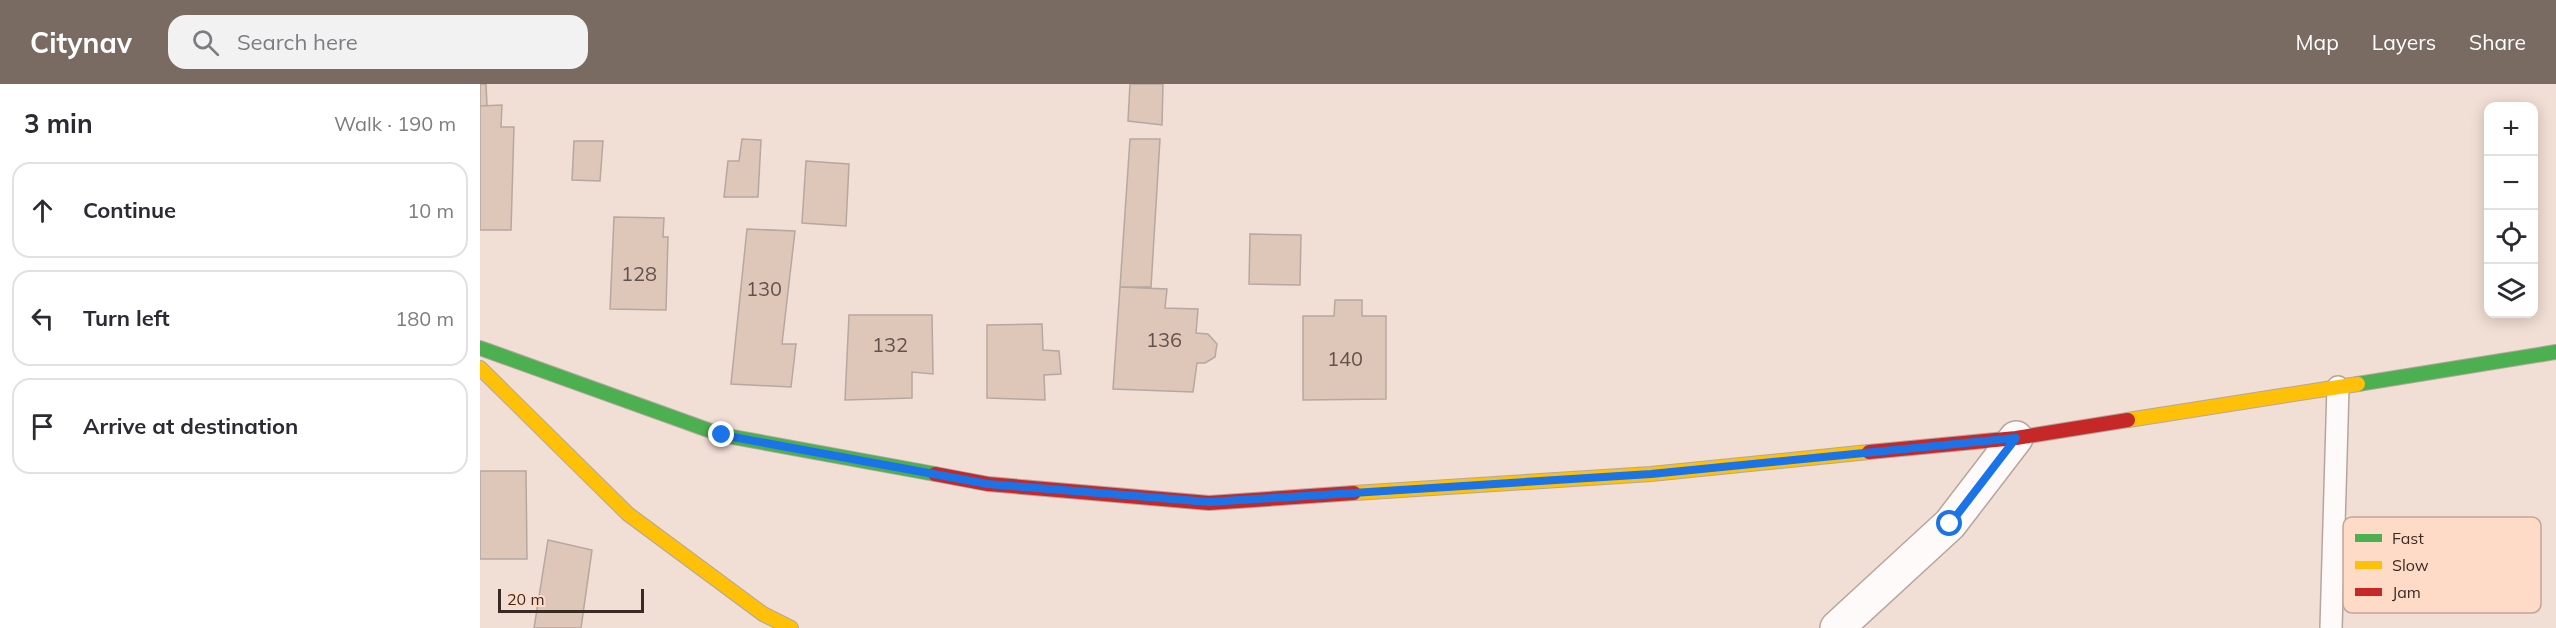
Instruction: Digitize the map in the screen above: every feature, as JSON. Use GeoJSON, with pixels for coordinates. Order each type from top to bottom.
{"type":"FeatureCollection","features":[{"type":"Feature","properties":{"kind":"street"},"geometry":{"type":"LineString","coordinates":[[480,348],[722,435],[988,484],[1209,502],[1651,474],[2016,438],[2556,352]]}},
{"type":"Feature","properties":{"kind":"street"},"geometry":{"type":"LineString","coordinates":[[480,368],[628,514],[764,614],[791,628]]}},
{"type":"Feature","properties":{"kind":"street"},"geometry":{"type":"LineString","coordinates":[[1837,628],[1950,524],[2016,438]]}},
{"type":"Feature","properties":{"kind":"lane"},"geometry":{"type":"LineString","coordinates":[[2331,628],[2338,387]]}},
{"type":"Feature","properties":{"kind":"building"},"geometry":{"type":"Polygon","coordinates":[[[480,84],[486,84],[487,106],[480,106],[480,84]]]}},
{"type":"Feature","properties":{"kind":"building"},"geometry":{"type":"Polygon","coordinates":[[[1130,84],[1163,84],[1162,125],[1128,121],[1130,84]]]}},
{"type":"Feature","properties":{"kind":"building"},"geometry":{"type":"Polygon","coordinates":[[[502,105],[501,127],[514,127],[511,230],[480,230],[480,106],[502,105]]]}},
{"type":"Feature","properties":{"kind":"building"},"geometry":{"type":"Polygon","coordinates":[[[742,139],[761,140],[758,197],[724,197],[728,161],[739,161],[742,139]]]}},
{"type":"Feature","properties":{"kind":"building"},"geometry":{"type":"Polygon","coordinates":[[[1130,139],[1160,139],[1151,287],[1120,287],[1130,139]]]}},
{"type":"Feature","properties":{"kind":"building"},"geometry":{"type":"Polygon","coordinates":[[[574,141],[603,141],[600,181],[572,180],[574,141]]]}},
{"type":"Feature","properties":{"kind":"building"},"geometry":{"type":"Polygon","coordinates":[[[806,161],[849,164],[846,226],[802,223],[806,161]]]}},
{"type":"Feature","properties":{"kind":"building"},"geometry":{"type":"Polygon","coordinates":[[[614,217],[664,218],[663,237],[668,237],[666,310],[610,309],[614,217]]]}},
{"type":"Feature","properties":{"kind":"building"},"geometry":{"type":"Polygon","coordinates":[[[747,229],[795,231],[782,344],[796,344],[791,387],[731,384],[747,229]]]}},
{"type":"Feature","properties":{"kind":"building"},"geometry":{"type":"Polygon","coordinates":[[[1250,234],[1301,235],[1300,285],[1249,284],[1250,234]]]}},
{"type":"Feature","properties":{"kind":"building"},"geometry":{"type":"Polygon","coordinates":[[[1120,287],[1167,289],[1165,308],[1198,309],[1196,333],[1208,334],[1217,344],[1215,357],[1205,363],[1197,363],[1193,392],[1113,389],[1120,287]]]}},
{"type":"Feature","properties":{"kind":"building"},"geometry":{"type":"Polygon","coordinates":[[[1335,300],[1362,300],[1362,316],[1386,316],[1386,399],[1303,400],[1303,316],[1334,316],[1335,300]]]}},
{"type":"Feature","properties":{"kind":"building"},"geometry":{"type":"Polygon","coordinates":[[[849,315],[932,315],[933,374],[912,372],[912,398],[845,400],[849,315]]]}},
{"type":"Feature","properties":{"kind":"building"},"geometry":{"type":"Polygon","coordinates":[[[1042,324],[1043,350],[1059,351],[1061,374],[1044,375],[1045,400],[987,398],[987,325],[1042,324]]]}},
{"type":"Feature","properties":{"kind":"building"},"geometry":{"type":"Polygon","coordinates":[[[480,471],[526,471],[527,559],[480,559],[480,471]]]}},
{"type":"Feature","properties":{"kind":"building"},"geometry":{"type":"Polygon","coordinates":[[[548,540],[592,550],[581,628],[534,628],[548,540]]]}},
{"type":"Feature","properties":{"kind":"traffic: fast"},"geometry":{"type":"LineString","coordinates":[[480,348],[722,435],[935,474]]}},
{"type":"Feature","properties":{"kind":"traffic: fast"},"geometry":{"type":"LineString","coordinates":[[2358,384],[2556,352]]}},
{"type":"Feature","properties":{"kind":"traffic: slow"},"geometry":{"type":"LineString","coordinates":[[480,368],[628,514],[763,614],[791,628]]}},
{"type":"Feature","properties":{"kind":"traffic: slow"},"geometry":{"type":"LineString","coordinates":[[2128,420],[2358,384]]}},
{"type":"Feature","properties":{"kind":"traffic: slow"},"geometry":{"type":"LineString","coordinates":[[1354,493],[1651,474],[1869,452]]}},
{"type":"Feature","properties":{"kind":"traffic: jam"},"geometry":{"type":"LineString","coordinates":[[1869,452],[2016,438],[2128,420]]}},
{"type":"Feature","properties":{"kind":"traffic: jam"},"geometry":{"type":"LineString","coordinates":[[935,474],[988,484],[1209,503],[1354,493]]}},
{"type":"Feature","properties":{"kind":"route"},"geometry":{"type":"LineString","coordinates":[[722,435],[988,484],[1209,502],[1651,474],[2016,438],[1950,524]]}}]}
